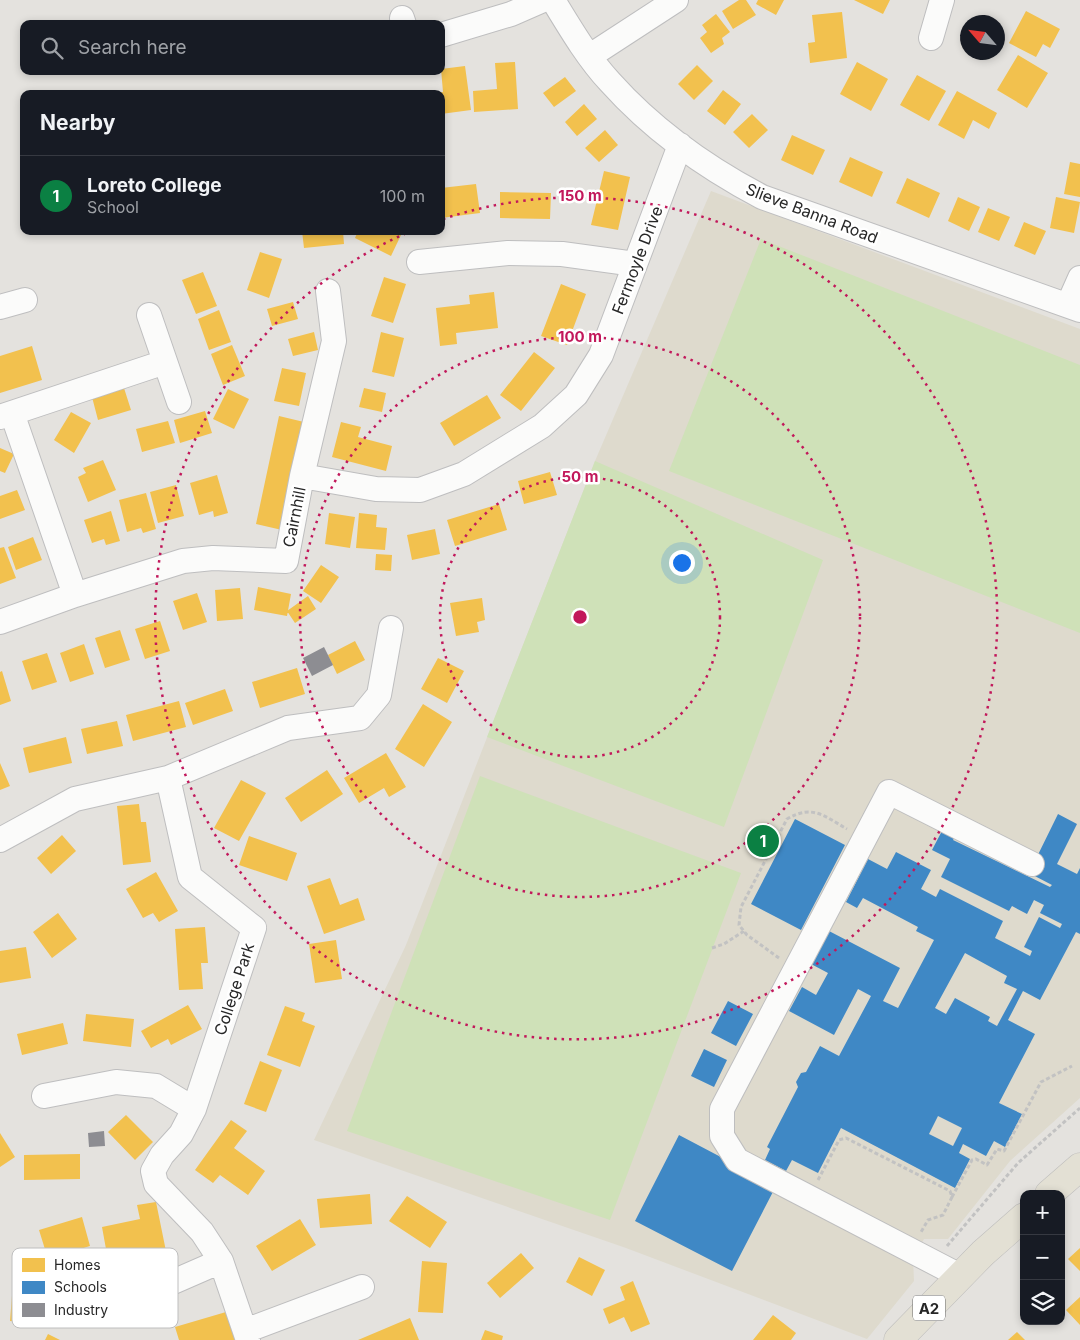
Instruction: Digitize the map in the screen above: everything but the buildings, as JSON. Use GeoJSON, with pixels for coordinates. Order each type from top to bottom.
{"type":"FeatureCollection","features":[{"type":"Feature","properties":{"kind":"main road"},"geometry":{"type":"LineString","coordinates":[[1054,1190],[1080,1167]]}},
{"type":"Feature","properties":{"kind":"main road","name":"A2"},"geometry":{"type":"LineString","coordinates":[[898,1340],[960,1276],[1020,1221]]}},
{"type":"Feature","properties":{"kind":"street"},"geometry":{"type":"LineString","coordinates":[[445,35],[511,14],[543,0]]}},
{"type":"Feature","properties":{"kind":"street","name":"Slieve Banna Road"},"geometry":{"type":"LineString","coordinates":[[553,0],[590,56],[610,82],[680,145],[718,174],[762,197],[1074,307]]}},
{"type":"Feature","properties":{"kind":"street"},"geometry":{"type":"LineString","coordinates":[[590,56],[676,0]]}},
{"type":"Feature","properties":{"kind":"street"},"geometry":{"type":"LineString","coordinates":[[932,38],[942,0]]}},
{"type":"Feature","properties":{"kind":"street","name":"Fermoyle Drive"},"geometry":{"type":"LineString","coordinates":[[302,476],[376,488],[420,490],[464,474],[542,426],[576,395],[601,355],[680,145]]}},
{"type":"Feature","properties":{"kind":"street"},"geometry":{"type":"LineString","coordinates":[[420,262],[517,253],[562,254],[635,264]]}},
{"type":"Feature","properties":{"kind":"street"},"geometry":{"type":"LineString","coordinates":[[1074,307],[1080,278]]}},
{"type":"Feature","properties":{"kind":"street","name":"Cairnhill"},"geometry":{"type":"LineString","coordinates":[[0,622],[75,595],[182,561],[213,558],[286,561],[302,476],[334,341],[328,291]]}},
{"type":"Feature","properties":{"kind":"street"},"geometry":{"type":"LineString","coordinates":[[149,315],[179,402]]}},
{"type":"Feature","properties":{"kind":"street"},"geometry":{"type":"LineString","coordinates":[[75,595],[6,415],[165,362]]}},
{"type":"Feature","properties":{"kind":"street"},"geometry":{"type":"LineString","coordinates":[[0,840],[75,799],[168,778],[288,728],[360,718],[379,695],[391,628]]}},
{"type":"Feature","properties":{"kind":"street","name":"College Park"},"geometry":{"type":"LineString","coordinates":[[168,778],[190,877],[254,928],[194,1109],[181,1134],[162,1155],[153,1171],[156,1184],[202,1232],[221,1261],[246,1335],[362,1287]]}},
{"type":"Feature","properties":{"kind":"street"},"geometry":{"type":"LineString","coordinates":[[960,1276],[736,1160],[722,1136],[722,1109],[889,792],[1032,864]]}},
{"type":"Feature","properties":{"kind":"street"},"geometry":{"type":"LineString","coordinates":[[44,1096],[116,1082],[156,1086],[194,1109]]}},
{"type":"Feature","properties":{"kind":"street"},"geometry":{"type":"LineString","coordinates":[[178,1280],[221,1261]]}},
{"type":"Feature","properties":{"kind":"path"},"geometry":{"type":"LineString","coordinates":[[786,988],[786,964],[739,925],[740,907],[787,819],[799,812],[814,811],[865,839]]}},
{"type":"Feature","properties":{"kind":"path"},"geometry":{"type":"LineString","coordinates":[[712,948],[724,944],[744,931]]}},
{"type":"Feature","properties":{"kind":"path"},"geometry":{"type":"LineString","coordinates":[[916,1240],[928,1220],[943,1215],[972,1160],[976,1159],[987,1165],[996,1149],[1004,1151],[1041,1082],[1072,1066]]}},
{"type":"Feature","properties":{"kind":"path"},"geometry":{"type":"LineString","coordinates":[[943,1251],[1018,1163],[1080,1108]]}},
{"type":"Feature","properties":{"kind":"path"},"geometry":{"type":"LineString","coordinates":[[816,1183],[839,1140],[846,1138],[950,1191],[952,1197]]}},
{"type":"Feature","properties":{"kind":"shaded area"},"geometry":{"type":"Polygon","coordinates":[[[711,191],[1080,329],[1080,1098],[1010,1161],[948,1239],[924,1239],[913,1258],[914,1281],[867,1339],[626,1248],[314,1140],[406,945],[595,461],[711,191]]]}},
{"type":"Feature","properties":{"kind":"green space"},"geometry":{"type":"Polygon","coordinates":[[[761,239],[1080,365],[1080,633],[669,471],[761,239]]]}},
{"type":"Feature","properties":{"kind":"green space"},"geometry":{"type":"Polygon","coordinates":[[[595,461],[823,560],[724,827],[487,737],[595,461]]]}},
{"type":"Feature","properties":{"kind":"green space"},"geometry":{"type":"Polygon","coordinates":[[[480,776],[741,873],[610,1220],[347,1131],[480,776]]]}},
{"type":"Feature","properties":{"kind":"place","name":"Loreto College"},"geometry":{"type":"Point","coordinates":[763,841]}}]}
